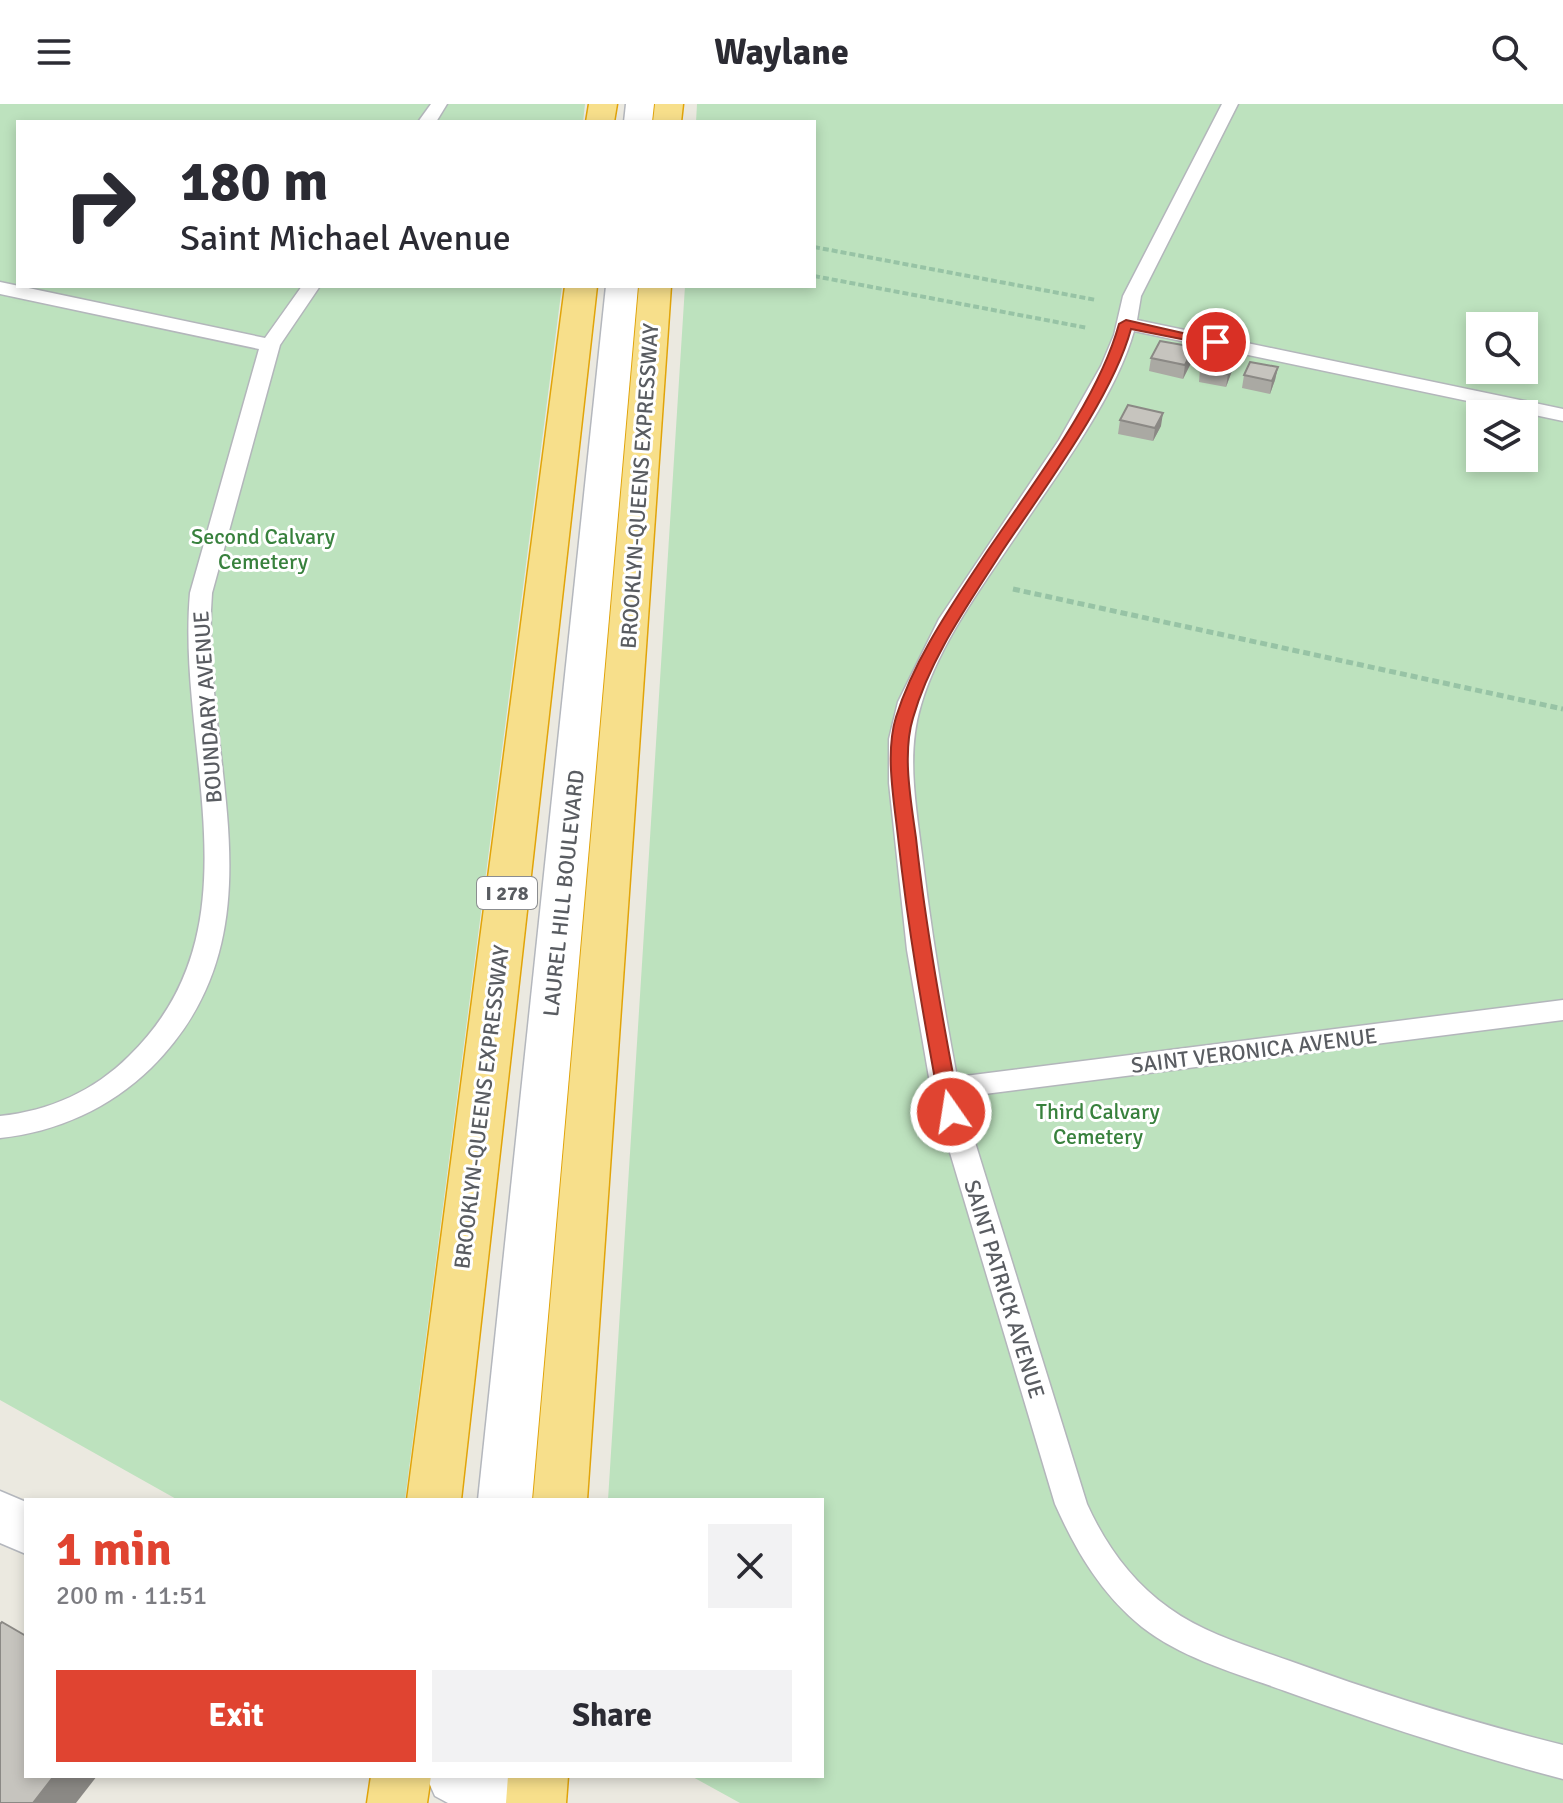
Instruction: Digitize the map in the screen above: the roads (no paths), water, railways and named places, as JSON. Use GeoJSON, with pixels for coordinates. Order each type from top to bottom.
{"type":"FeatureCollection","features":[{"type":"Feature","properties":{"kind":"highway","name":"BROOKLYN-QUEENS EXPRESSWAY"},"geometry":{"type":"LineString","coordinates":[[434,1498],[581,288]]}},
{"type":"Feature","properties":{"kind":"highway","name":"BROOKLYN-QUEENS EXPRESSWAY"},"geometry":{"type":"LineString","coordinates":[[560,1498],[655,288]]}},
{"type":"Feature","properties":{"kind":"highway"},"geometry":{"type":"LineString","coordinates":[[397,1803],[401,1778]]}},
{"type":"Feature","properties":{"kind":"highway"},"geometry":{"type":"LineString","coordinates":[[536,1803],[538,1778]]}},
{"type":"Feature","properties":{"kind":"main road","name":"LAUREL HILL BOULEVARD"},"geometry":{"type":"LineString","coordinates":[[505,1498],[622,288]]}},
{"type":"Feature","properties":{"kind":"main road"},"geometry":{"type":"LineString","coordinates":[[0,1515],[24,1529]]}},
{"type":"Feature","properties":{"kind":"lane","name":"SAINT PATRICK AVENUE"},"geometry":{"type":"LineString","coordinates":[[1230,104],[1069,440],[974,581],[936,645],[903,720],[900,760],[920,950],[945,1089],[1071,1504],[1080,1526],[1107,1571],[1171,1629],[1222,1652],[1350,1699],[1563,1762]]}},
{"type":"Feature","properties":{"kind":"lane"},"geometry":{"type":"LineString","coordinates":[[0,288],[270,345]]}},
{"type":"Feature","properties":{"kind":"lane","name":"BOUNDARY AVENUE"},"geometry":{"type":"LineString","coordinates":[[0,1127],[37,1121],[88,1100],[136,1069],[173,1031],[188,1005],[208,954],[218,865],[198,629],[201,593],[270,345],[310,288]]}},
{"type":"Feature","properties":{"kind":"lane"},"geometry":{"type":"LineString","coordinates":[[1127,322],[1563,415]]}},
{"type":"Feature","properties":{"kind":"lane","name":"SAINT VERONICA AVENUE"},"geometry":{"type":"LineString","coordinates":[[945,1089],[1563,1010]]}},
{"type":"Feature","properties":{"kind":"park label","name":"Second Calvary Cemetery"},"geometry":{"type":"Point","coordinates":[263,548]}},
{"type":"Feature","properties":{"kind":"park label","name":"Third Calvary Cemetery"},"geometry":{"type":"Point","coordinates":[1098,1124]}}]}
